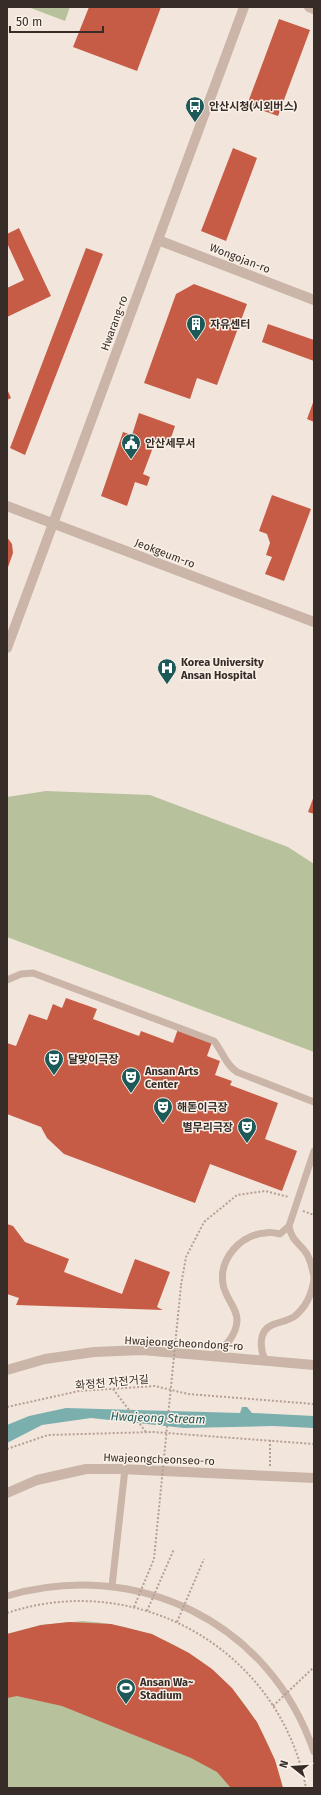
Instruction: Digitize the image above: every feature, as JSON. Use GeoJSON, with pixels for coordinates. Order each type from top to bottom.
{"type":"FeatureCollection","features":[{"type":"Feature","properties":{"kind":"street","name":"Hwarang-ro"},"geometry":{"type":"LineString","coordinates":[[7,648],[11,625],[52,524],[244,7]]}},
{"type":"Feature","properties":{"kind":"street"},"geometry":{"type":"LineString","coordinates":[[309,7],[314,9]]}},
{"type":"Feature","properties":{"kind":"street","name":"Wongojan-ro"},"geometry":{"type":"LineString","coordinates":[[158,240],[314,300]]}},
{"type":"Feature","properties":{"kind":"street","name":"Jeokgeum-ro"},"geometry":{"type":"LineString","coordinates":[[7,506],[314,622]]}},
{"type":"Feature","properties":{"kind":"street","name":"Hwajeongcheondong-ro"},"geometry":{"type":"LineString","coordinates":[[7,1370],[45,1359],[94,1352],[142,1350],[314,1365]]}},
{"type":"Feature","properties":{"kind":"street","name":"Hwajeongcheonseo-ro"},"geometry":{"type":"LineString","coordinates":[[7,1493],[37,1480],[86,1469],[125,1469],[314,1478]]}},
{"type":"Feature","properties":{"kind":"lane"},"geometry":{"type":"LineString","coordinates":[[7,980],[22,974],[33,973],[214,1041],[229,1067],[237,1072],[314,1102]]}},
{"type":"Feature","properties":{"kind":"lane"},"geometry":{"type":"LineString","coordinates":[[265,1360],[261,1352],[260,1342],[263,1332],[270,1326],[294,1317],[305,1306],[312,1292],[314,1278],[312,1263],[304,1250],[290,1234],[289,1226],[314,1151]]}},
{"type":"Feature","properties":{"kind":"lane"},"geometry":{"type":"LineString","coordinates":[[213,1356],[228,1342],[237,1322],[236,1311],[227,1298],[222,1284],[224,1268],[229,1254],[239,1243],[251,1236],[266,1232],[280,1234],[289,1226]]}},
{"type":"Feature","properties":{"kind":"lane"},"geometry":{"type":"LineString","coordinates":[[112,1586],[125,1469]]}},
{"type":"Feature","properties":{"kind":"lane"},"geometry":{"type":"LineString","coordinates":[[7,1596],[24,1591],[77,1584],[112,1586],[152,1595],[190,1610],[224,1630],[240,1643],[264,1667],[281,1688],[302,1722],[314,1752]]}},
{"type":"Feature","properties":{"kind":"path"},"geometry":{"type":"LineString","coordinates":[[134,1607],[154,1558],[181,1285],[186,1257],[204,1222],[237,1195],[265,1191],[298,1199]]}},
{"type":"Feature","properties":{"kind":"path","name":"화정천 자전거길"},"geometry":{"type":"LineString","coordinates":[[7,1407],[79,1392],[155,1386],[188,1394],[314,1404]]}},
{"type":"Feature","properties":{"kind":"path"},"geometry":{"type":"LineString","coordinates":[[113,1389],[146,1432]]}},
{"type":"Feature","properties":{"kind":"path"},"geometry":{"type":"LineString","coordinates":[[7,1449],[48,1435],[146,1432],[270,1440],[314,1445]]}},
{"type":"Feature","properties":{"kind":"path"},"geometry":{"type":"LineString","coordinates":[[270,1440],[270,1475]]}},
{"type":"Feature","properties":{"kind":"path"},"geometry":{"type":"LineString","coordinates":[[147,1611],[174,1549]]}},
{"type":"Feature","properties":{"kind":"path"},"geometry":{"type":"LineString","coordinates":[[176,1622],[204,1559]]}},
{"type":"Feature","properties":{"kind":"path"},"geometry":{"type":"LineString","coordinates":[[7,1613],[40,1605],[71,1601],[103,1602],[134,1607],[147,1611],[176,1622],[205,1638],[231,1657],[254,1680],[273,1706],[295,1749],[306,1788]]}},
{"type":"Feature","properties":{"kind":"path"},"geometry":{"type":"LineString","coordinates":[[273,1706],[314,1667]]}},
{"type":"Feature","properties":{"kind":"green space"},"geometry":{"type":"Polygon","coordinates":[[[28,7],[70,7],[65,21],[28,7]]]}},
{"type":"Feature","properties":{"kind":"green space"},"geometry":{"type":"Polygon","coordinates":[[[46,791],[150,795],[288,847],[314,864],[314,1052],[7,937],[7,797],[46,791]]]}},
{"type":"Feature","properties":{"kind":"green space","name":"Ansan Wa~ Stadium"},"geometry":{"type":"Polygon","coordinates":[[[83,1621],[120,1626],[153,1636],[184,1650],[212,1670],[236,1693],[256,1721],[272,1753],[283,1788],[7,1788],[7,1634],[41,1625],[83,1621]]]}},
{"type":"Feature","properties":{"kind":"water","name":"Hwajeong Stream"},"geometry":{"type":"Polygon","coordinates":[[[242,1407],[247,1407],[252,1413],[314,1416],[314,1428],[273,1426],[184,1428],[91,1418],[42,1425],[7,1443],[7,1425],[29,1416],[66,1408],[240,1413],[242,1407]]]}},
{"type":"Feature","properties":{"kind":"building"},"geometry":{"type":"Polygon","coordinates":[[[89,7],[161,7],[137,71],[73,47],[89,7]]]}},
{"type":"Feature","properties":{"kind":"building"},"geometry":{"type":"Polygon","coordinates":[[[279,19],[310,30],[278,116],[247,105],[279,19]]]}},
{"type":"Feature","properties":{"kind":"building"},"geometry":{"type":"Polygon","coordinates":[[[233,148],[257,158],[226,241],[201,231],[233,148]]]}},
{"type":"Feature","properties":{"kind":"building"},"geometry":{"type":"Polygon","coordinates":[[[19,228],[51,296],[7,317],[7,288],[24,280],[7,243],[7,234],[19,228]]]}},
{"type":"Feature","properties":{"kind":"building"},"geometry":{"type":"Polygon","coordinates":[[[86,248],[103,254],[25,455],[10,448],[86,248]]]}},
{"type":"Feature","properties":{"kind":"building","name":"자유센터"},"geometry":{"type":"Polygon","coordinates":[[[194,284],[247,304],[217,385],[197,378],[190,399],[144,383],[176,294],[194,284]]]}},
{"type":"Feature","properties":{"kind":"building"},"geometry":{"type":"Polygon","coordinates":[[[268,324],[314,340],[314,361],[262,342],[268,324]]]}},
{"type":"Feature","properties":{"kind":"building"},"geometry":{"type":"Polygon","coordinates":[[[7,389],[11,398],[7,400],[7,389]]]}},
{"type":"Feature","properties":{"kind":"building"},"geometry":{"type":"Polygon","coordinates":[[[314,400],[314,422],[307,419],[314,400]]]}},
{"type":"Feature","properties":{"kind":"building","name":"안산세무서"},"geometry":{"type":"Polygon","coordinates":[[[139,413],[175,426],[168,447],[155,442],[143,474],[150,477],[147,486],[135,482],[127,506],[101,496],[123,432],[132,435],[139,413]]]}},
{"type":"Feature","properties":{"kind":"building"},"geometry":{"type":"Polygon","coordinates":[[[272,495],[311,509],[284,581],[265,574],[272,557],[266,555],[270,543],[267,534],[259,531],[272,495]]]}},
{"type":"Feature","properties":{"kind":"building"},"geometry":{"type":"Polygon","coordinates":[[[7,537],[12,544],[13,553],[7,570],[7,537]]]}},
{"type":"Feature","properties":{"kind":"building"},"geometry":{"type":"Polygon","coordinates":[[[314,796],[314,814],[308,812],[314,796]]]}},
{"type":"Feature","properties":{"kind":"building","name":"Ansan Arts Center"},"geometry":{"type":"Polygon","coordinates":[[[66,998],[97,1009],[93,1019],[139,1036],[141,1031],[173,1043],[178,1029],[212,1042],[207,1056],[220,1061],[215,1075],[232,1081],[230,1085],[278,1103],[265,1139],[297,1151],[282,1191],[210,1164],[195,1203],[64,1154],[47,1138],[41,1127],[7,1114],[7,1043],[16,1046],[29,1014],[47,1020],[53,1004],[62,1008],[66,998]]]}},
{"type":"Feature","properties":{"kind":"building"},"geometry":{"type":"Polygon","coordinates":[[[7,1224],[13,1226],[25,1242],[69,1259],[64,1272],[122,1294],[135,1259],[170,1272],[157,1307],[163,1310],[16,1305],[19,1298],[7,1294],[7,1224]]]}},
{"type":"Feature","properties":{"kind":"building","name":"Ansan Wa~ Stadium"},"geometry":{"type":"Polygon","coordinates":[[[69,1622],[111,1624],[152,1634],[189,1653],[212,1669],[232,1688],[257,1722],[275,1760],[283,1788],[231,1788],[217,1772],[191,1758],[62,1706],[17,1696],[7,1698],[7,1634],[41,1625],[69,1622]]]}},
{"type":"Feature","properties":{"kind":"place","name":"안산시청(시외버스)"},"geometry":{"type":"Point","coordinates":[195,123]}},
{"type":"Feature","properties":{"kind":"place","name":"자유센터"},"geometry":{"type":"Point","coordinates":[196,341]}},
{"type":"Feature","properties":{"kind":"place","name":"안산세무서"},"geometry":{"type":"Point","coordinates":[131,460]}},
{"type":"Feature","properties":{"kind":"place","name":"Korea University Ansan Hospital"},"geometry":{"type":"Point","coordinates":[167,685]}},
{"type":"Feature","properties":{"kind":"place","name":"달맞이극장"},"geometry":{"type":"Point","coordinates":[54,1076]}},
{"type":"Feature","properties":{"kind":"place","name":"Ansan Arts Center"},"geometry":{"type":"Point","coordinates":[131,1094]}},
{"type":"Feature","properties":{"kind":"place","name":"해돋이극장"},"geometry":{"type":"Point","coordinates":[163,1124]}},
{"type":"Feature","properties":{"kind":"place","name":"별무리극장"},"geometry":{"type":"Point","coordinates":[247,1144]}},
{"type":"Feature","properties":{"kind":"place","name":"Ansan Wa~ Stadium"},"geometry":{"type":"Point","coordinates":[126,1705]}}]}
